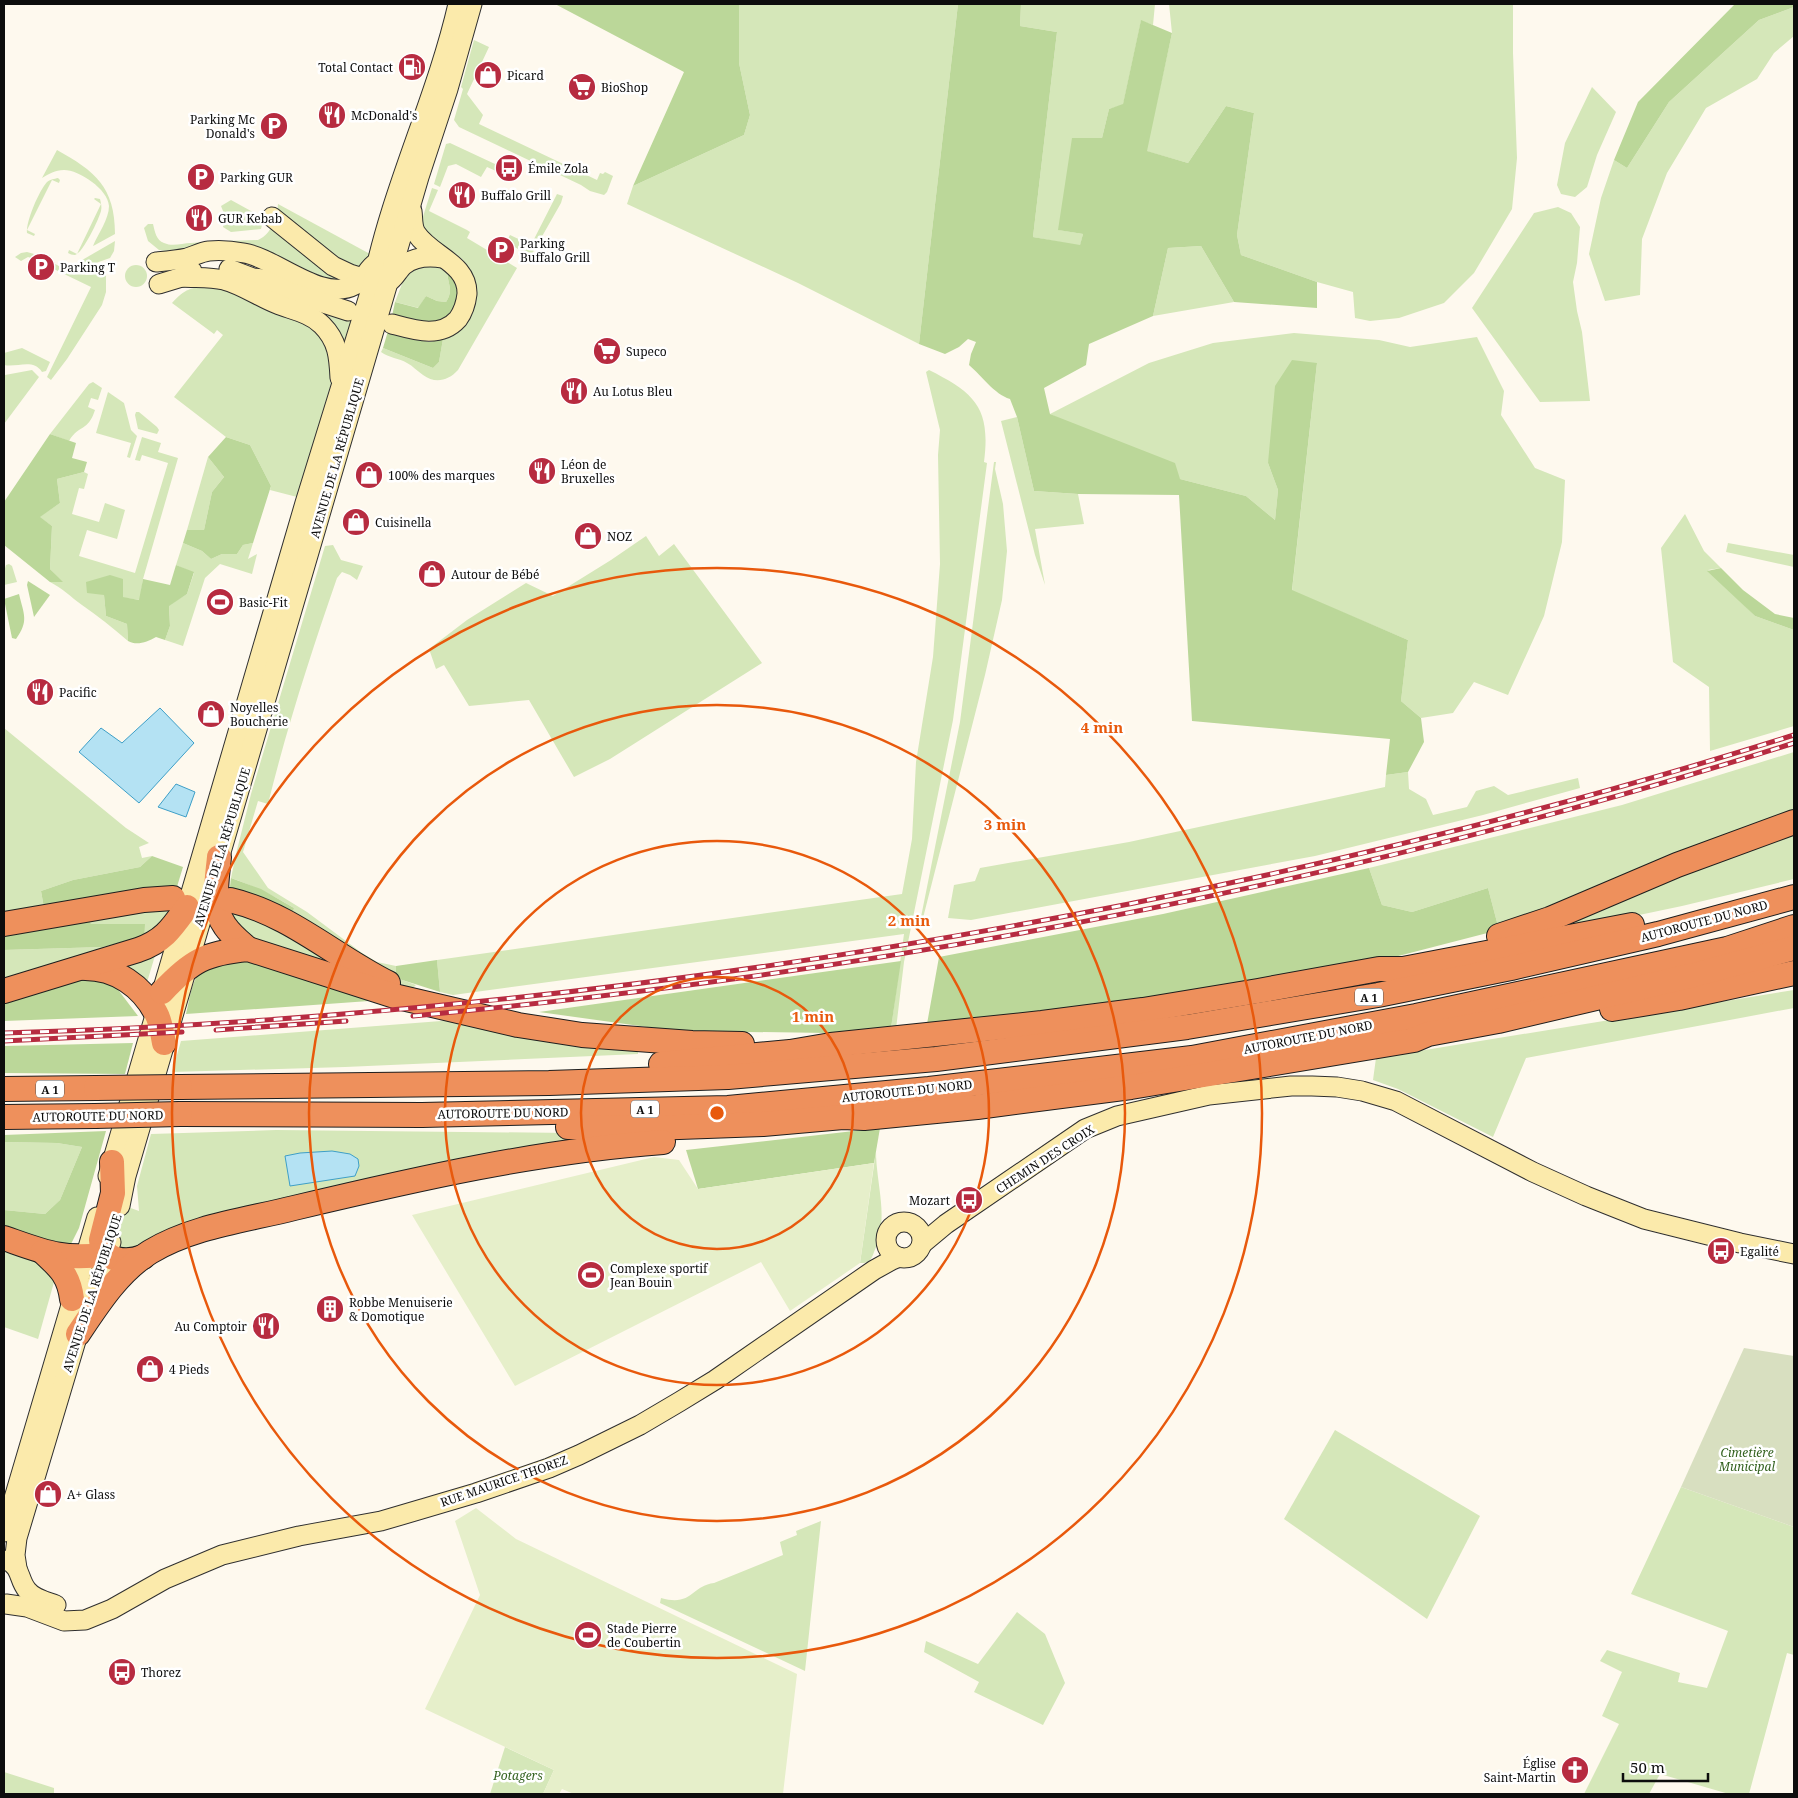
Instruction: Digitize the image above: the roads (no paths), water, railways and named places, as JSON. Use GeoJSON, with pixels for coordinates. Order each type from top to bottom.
{"type":"FeatureCollection","features":[{"type":"Feature","properties":{"kind":"highway"},"geometry":{"type":"LineString","coordinates":[[164,1043],[159,1003],[186,970],[214,953],[248,949],[398,997],[518,1025],[582,1035],[692,1043],[831,1045],[873,1052],[940,1035],[1143,1010],[1380,969],[1506,935],[1550,920],[1677,865],[1794,822]]}},
{"type":"Feature","properties":{"kind":"highway"},"geometry":{"type":"LineString","coordinates":[[219,857],[216,889],[219,915],[225,927],[248,949]]}},
{"type":"Feature","properties":{"kind":"highway"},"geometry":{"type":"LineString","coordinates":[[1380,969],[1403,969],[1554,939],[1794,896]]}},
{"type":"Feature","properties":{"kind":"highway","name":"AUTOROUTE DU NORD"},"geometry":{"type":"LineString","coordinates":[[4,1089],[549,1083],[728,1077],[873,1052],[936,1059],[1187,1026],[1378,995],[1511,968],[1658,934],[1794,896]]}},
{"type":"Feature","properties":{"kind":"highway"},"geometry":{"type":"LineString","coordinates":[[4,924],[144,900],[180,902],[167,934],[154,943],[4,991]]}},
{"type":"Feature","properties":{"kind":"highway"},"geometry":{"type":"LineString","coordinates":[[230,900],[248,904],[277,916],[309,934],[356,966],[444,1008]]}},
{"type":"Feature","properties":{"kind":"highway","name":"AUTOROUTE DU NORD"},"geometry":{"type":"LineString","coordinates":[[928,1101],[1192,1058],[1407,1018],[1727,949],[1794,927]]}},
{"type":"Feature","properties":{"kind":"highway"},"geometry":{"type":"LineString","coordinates":[[1414,1040],[1428,1034],[1498,1021],[1694,975],[1794,948]]}},
{"type":"Feature","properties":{"kind":"highway"},"geometry":{"type":"LineString","coordinates":[[79,968],[102,970],[123,978],[145,998],[159,1003]]}},
{"type":"Feature","properties":{"kind":"highway"},"geometry":{"type":"LineString","coordinates":[[1679,998],[1794,973]]}},
{"type":"Feature","properties":{"kind":"highway"},"geometry":{"type":"LineString","coordinates":[[78,1334],[107,1292],[143,1257],[171,1241],[205,1230],[393,1184],[507,1161],[607,1146],[758,1134],[844,1124],[866,1106],[928,1101],[977,1108],[1131,1087],[1414,1040],[1430,1041],[1679,998],[1794,983]]}},
{"type":"Feature","properties":{"kind":"highway"},"geometry":{"type":"LineString","coordinates":[[549,1083],[596,1069],[790,1052],[831,1045]]}},
{"type":"Feature","properties":{"kind":"highway","name":"AUTOROUTE DU NORD"},"geometry":{"type":"LineString","coordinates":[[4,1117],[180,1114],[422,1114],[440,1124],[651,1128],[763,1124],[843,1117],[866,1106]]}},
{"type":"Feature","properties":{"kind":"highway"},"geometry":{"type":"LineString","coordinates":[[96,1256],[102,1246],[113,1193],[112,1162]]}},
{"type":"Feature","properties":{"kind":"highway"},"geometry":{"type":"LineString","coordinates":[[4,1238],[43,1252],[69,1257],[96,1256],[126,1261],[143,1257]]}},
{"type":"Feature","properties":{"kind":"highway"},"geometry":{"type":"LineString","coordinates":[[43,1252],[67,1277],[72,1299]]}},
{"type":"Feature","properties":{"kind":"main road"},"geometry":{"type":"LineString","coordinates":[[429,123],[435,85],[458,4]]}},
{"type":"Feature","properties":{"kind":"main road"},"geometry":{"type":"LineString","coordinates":[[429,123],[470,14],[472,4]]}},
{"type":"Feature","properties":{"kind":"main road","name":"AVENUE DE LA RÉPUBLIQUE"},"geometry":{"type":"LineString","coordinates":[[4,1532],[72,1299],[119,1212],[126,1176],[164,1043],[411,207],[429,123]]}},
{"type":"Feature","properties":{"kind":"main road","name":"AVENUE DE LA RÉPUBLIQUE"},"geometry":{"type":"LineString","coordinates":[[112,1162],[159,1003],[180,902],[370,295],[377,262],[404,170],[429,123]]}},
{"type":"Feature","properties":{"kind":"main road"},"geometry":{"type":"LineString","coordinates":[[392,324],[428,332],[446,328],[459,317],[466,299],[466,284],[460,272],[455,266],[425,244],[416,233],[411,207]]}},
{"type":"Feature","properties":{"kind":"main road"},"geometry":{"type":"LineString","coordinates":[[272,217],[333,266],[363,278]]}},
{"type":"Feature","properties":{"kind":"main road"},"geometry":{"type":"LineString","coordinates":[[188,258],[208,251],[252,255],[272,262],[308,282],[325,288],[345,289],[357,284],[371,266],[377,262]]}},
{"type":"Feature","properties":{"kind":"main road"},"geometry":{"type":"LineString","coordinates":[[389,282],[404,264],[414,259],[432,256],[443,258]]}},
{"type":"Feature","properties":{"kind":"main road"},"geometry":{"type":"LineString","coordinates":[[156,262],[188,258],[210,258],[233,262],[290,292],[348,311]]}},
{"type":"Feature","properties":{"kind":"main road"},"geometry":{"type":"LineString","coordinates":[[159,284],[182,277],[194,270],[213,266],[236,271],[253,278],[263,279]]}},
{"type":"Feature","properties":{"kind":"main road"},"geometry":{"type":"LineString","coordinates":[[182,277],[211,278],[235,284],[277,304],[306,314],[318,321],[329,334],[339,354],[341,384]]}},
{"type":"Feature","properties":{"kind":"main road","name":"CHEMIN DES CROIX"},"geometry":{"type":"LineString","coordinates":[[920,1236],[937,1233],[946,1224],[1085,1129],[1117,1116],[1209,1095],[1312,1086],[1362,1091],[1396,1101],[1533,1172],[1644,1219],[1740,1243],[1794,1254]]}},
{"type":"Feature","properties":{"kind":"main road"},"geometry":{"type":"LineString","coordinates":[[905,1222],[910,1223],[920,1236],[919,1251],[913,1256],[906,1258],[893,1252],[888,1234],[893,1226],[905,1222]]}},
{"type":"Feature","properties":{"kind":"main road","name":"RUE MAURICE THOREZ"},"geometry":{"type":"LineString","coordinates":[[5,1605],[27,1607],[64,1621],[85,1620],[112,1609],[165,1579],[222,1555],[299,1536],[381,1521],[442,1504],[579,1455],[640,1425],[679,1402],[874,1270],[893,1252]]}},
{"type":"Feature","properties":{"kind":"main road","name":"AVENUE DE LA RÉPUBLIQUE"},"geometry":{"type":"LineString","coordinates":[[14,1569],[17,1538],[78,1334],[96,1256]]}},
{"type":"Feature","properties":{"kind":"main road"},"geometry":{"type":"LineString","coordinates":[[14,1569],[26,1589],[37,1598],[74,1611],[99,1614]]}},
{"type":"Feature","properties":{"kind":"main road"},"geometry":{"type":"LineString","coordinates":[[5,1605],[18,1594],[21,1587],[14,1569]]}},
{"type":"Feature","properties":{"kind":"water"},"geometry":{"type":"Polygon","coordinates":[[[160,708],[194,743],[139,803],[79,752],[101,728],[122,743],[160,708]]]}},
{"type":"Feature","properties":{"kind":"water"},"geometry":{"type":"Polygon","coordinates":[[[176,784],[195,792],[186,817],[158,807],[176,784]]]}},
{"type":"Feature","properties":{"kind":"water"},"geometry":{"type":"Polygon","coordinates":[[[332,1151],[350,1154],[358,1159],[359,1166],[355,1176],[290,1186],[285,1156],[332,1151]]]}},
{"type":"Feature","properties":{"kind":"railway"},"geometry":{"type":"LineString","coordinates":[[4,1033],[146,1027],[428,1007],[710,974],[990,930],[1213,887],[1464,829],[1630,784],[1794,735]]}},
{"type":"Feature","properties":{"kind":"railway"},"geometry":{"type":"LineString","coordinates":[[413,1016],[763,975],[937,948],[1111,916],[1284,880],[1455,839],[1625,794],[1794,743]]}},
{"type":"Feature","properties":{"kind":"railway"},"geometry":{"type":"LineString","coordinates":[[216,1030],[346,1021]]}},
{"type":"Feature","properties":{"kind":"railway"},"geometry":{"type":"LineString","coordinates":[[4,1041],[182,1032]]}},
{"type":"Feature","properties":{"kind":"place","name":"Total Contact"},"geometry":{"type":"Point","coordinates":[412,67]}},
{"type":"Feature","properties":{"kind":"place","name":"Picard"},"geometry":{"type":"Point","coordinates":[488,75]}},
{"type":"Feature","properties":{"kind":"place","name":"BioShop"},"geometry":{"type":"Point","coordinates":[582,87]}},
{"type":"Feature","properties":{"kind":"place","name":"McDonald's"},"geometry":{"type":"Point","coordinates":[332,115]}},
{"type":"Feature","properties":{"kind":"place","name":"Parking Mc Donald's"},"geometry":{"type":"Point","coordinates":[274,126]}},
{"type":"Feature","properties":{"kind":"place","name":"Émile Zola"},"geometry":{"type":"Point","coordinates":[509,168]}},
{"type":"Feature","properties":{"kind":"place","name":"Parking GUR"},"geometry":{"type":"Point","coordinates":[201,177]}},
{"type":"Feature","properties":{"kind":"place","name":"Buffalo Grill"},"geometry":{"type":"Point","coordinates":[462,195]}},
{"type":"Feature","properties":{"kind":"place","name":"GUR Kebab"},"geometry":{"type":"Point","coordinates":[199,218]}},
{"type":"Feature","properties":{"kind":"place","name":"Parking Buffalo Grill"},"geometry":{"type":"Point","coordinates":[501,250]}},
{"type":"Feature","properties":{"kind":"place","name":"Parking T"},"geometry":{"type":"Point","coordinates":[41,267]}},
{"type":"Feature","properties":{"kind":"place","name":"Supeco"},"geometry":{"type":"Point","coordinates":[607,351]}},
{"type":"Feature","properties":{"kind":"place","name":"Au Lotus Bleu"},"geometry":{"type":"Point","coordinates":[574,391]}},
{"type":"Feature","properties":{"kind":"place","name":"Léon de Bruxelles"},"geometry":{"type":"Point","coordinates":[542,471]}},
{"type":"Feature","properties":{"kind":"place","name":"100% des marques"},"geometry":{"type":"Point","coordinates":[369,475]}},
{"type":"Feature","properties":{"kind":"place","name":"Cuisinella"},"geometry":{"type":"Point","coordinates":[356,522]}},
{"type":"Feature","properties":{"kind":"place","name":"NOZ"},"geometry":{"type":"Point","coordinates":[588,536]}},
{"type":"Feature","properties":{"kind":"place","name":"Autour de Bébé"},"geometry":{"type":"Point","coordinates":[432,574]}},
{"type":"Feature","properties":{"kind":"place","name":"Basic-Fit"},"geometry":{"type":"Point","coordinates":[220,602]}},
{"type":"Feature","properties":{"kind":"place","name":"Pacific"},"geometry":{"type":"Point","coordinates":[40,692]}},
{"type":"Feature","properties":{"kind":"place","name":"Noyelles Boucherie"},"geometry":{"type":"Point","coordinates":[211,714]}},
{"type":"Feature","properties":{"kind":"place","name":"Mozart"},"geometry":{"type":"Point","coordinates":[969,1200]}},
{"type":"Feature","properties":{"kind":"place","name":"Egalité"},"geometry":{"type":"Point","coordinates":[1721,1251]}},
{"type":"Feature","properties":{"kind":"place","name":"Complexe sportif Jean Bouin"},"geometry":{"type":"Point","coordinates":[591,1275]}},
{"type":"Feature","properties":{"kind":"place","name":"Robbe Menuiserie & Domotique"},"geometry":{"type":"Point","coordinates":[330,1309]}},
{"type":"Feature","properties":{"kind":"place","name":"Au Comptoir"},"geometry":{"type":"Point","coordinates":[266,1326]}},
{"type":"Feature","properties":{"kind":"place","name":"4 Pieds"},"geometry":{"type":"Point","coordinates":[150,1369]}},
{"type":"Feature","properties":{"kind":"place","name":"A+ Glass"},"geometry":{"type":"Point","coordinates":[48,1494]}},
{"type":"Feature","properties":{"kind":"place","name":"Stade Pierre de Coubertin"},"geometry":{"type":"Point","coordinates":[588,1635]}},
{"type":"Feature","properties":{"kind":"place","name":"Thorez"},"geometry":{"type":"Point","coordinates":[122,1672]}},
{"type":"Feature","properties":{"kind":"place","name":"Église Saint-Martin"},"geometry":{"type":"Point","coordinates":[1575,1770]}},
{"type":"Feature","properties":{"kind":"park label","name":"Cimetière Municipal"},"geometry":{"type":"Point","coordinates":[1747,1459]}},
{"type":"Feature","properties":{"kind":"park label","name":"Potagers"},"geometry":{"type":"Point","coordinates":[518,1775]}}]}
